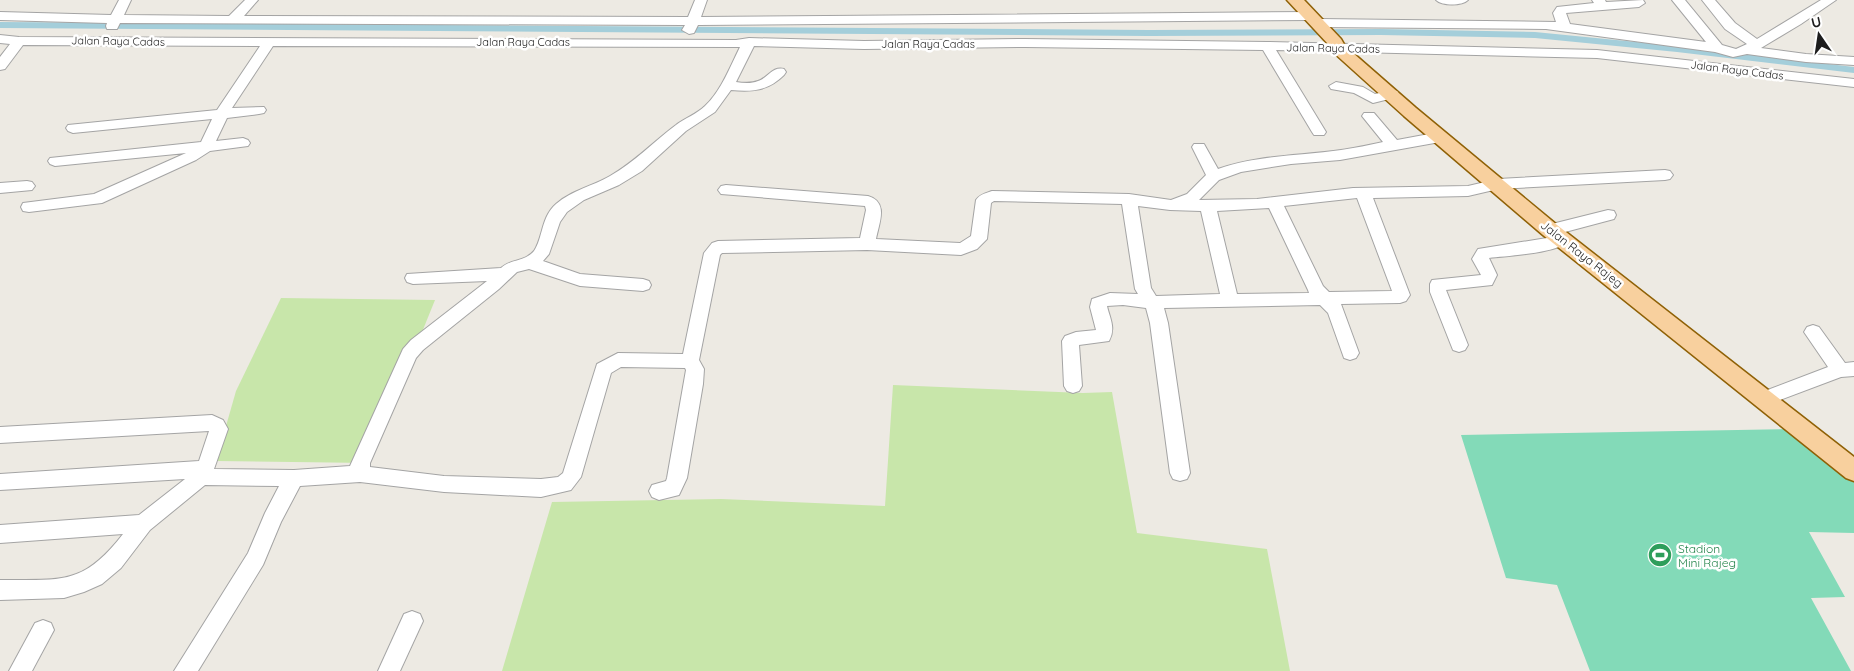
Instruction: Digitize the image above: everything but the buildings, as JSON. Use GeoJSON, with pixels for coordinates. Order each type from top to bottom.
{"type":"FeatureCollection","features":[{"type":"Feature","properties":{"kind":"main road","name":"Jalan Raya Rajeg"},"geometry":{"type":"LineString","coordinates":[[1295,0],[1337,46],[1410,112],[1557,234],[1854,471]]}},
{"type":"Feature","properties":{"kind":"street"},"geometry":{"type":"LineString","coordinates":[[104,37],[116,20],[125,0]]}},
{"type":"Feature","properties":{"kind":"street"},"geometry":{"type":"LineString","coordinates":[[232,19],[252,0]]}},
{"type":"Feature","properties":{"kind":"street"},"geometry":{"type":"LineString","coordinates":[[687,40],[701,0]]}},
{"type":"Feature","properties":{"kind":"street"},"geometry":{"type":"LineString","coordinates":[[1442,0],[1462,0]]}},
{"type":"Feature","properties":{"kind":"street"},"geometry":{"type":"LineString","coordinates":[[1564,27],[1559,12],[1564,4],[1639,3],[1637,0]]}},
{"type":"Feature","properties":{"kind":"street"},"geometry":{"type":"LineString","coordinates":[[1678,0],[1717,48]]}},
{"type":"Feature","properties":{"kind":"street"},"geometry":{"type":"LineString","coordinates":[[1708,0],[1730,26],[1746,50]]}},
{"type":"Feature","properties":{"kind":"street"},"geometry":{"type":"LineString","coordinates":[[1746,50],[1830,0]]}},
{"type":"Feature","properties":{"kind":"street"},"geometry":{"type":"LineString","coordinates":[[0,16],[15,15],[55,20],[1498,23],[1564,27],[1717,48],[1806,58],[1854,61]]}},
{"type":"Feature","properties":{"kind":"street","name":"Jalan Raya Cadas"},"geometry":{"type":"LineString","coordinates":[[0,39],[19,41],[104,37],[270,41],[687,40],[736,44],[750,42],[864,45],[1337,46],[1597,54],[1854,84]]}},
{"type":"Feature","properties":{"kind":"street"},"geometry":{"type":"LineString","coordinates":[[0,66],[19,41]]}},
{"type":"Feature","properties":{"kind":"street"},"geometry":{"type":"LineString","coordinates":[[120,188],[34,198],[29,207],[97,199],[191,157],[206,147],[221,114],[270,41]]}},
{"type":"Feature","properties":{"kind":"street"},"geometry":{"type":"LineString","coordinates":[[360,474],[360,463],[409,354],[512,267],[530,263],[543,251],[552,221],[561,208],[579,196],[614,181],[637,167],[681,128],[710,109],[728,85],[750,42]]}},
{"type":"Feature","properties":{"kind":"street"},"geometry":{"type":"LineString","coordinates":[[1267,46],[1320,132]]}},
{"type":"Feature","properties":{"kind":"street"},"geometry":{"type":"LineString","coordinates":[[728,85],[757,87],[771,81],[779,72]]}},
{"type":"Feature","properties":{"kind":"street"},"geometry":{"type":"LineString","coordinates":[[1336,86],[1358,90],[1372,99],[1392,94]]}},
{"type":"Feature","properties":{"kind":"street"},"geometry":{"type":"LineString","coordinates":[[73,128],[259,110]]}},
{"type":"Feature","properties":{"kind":"street"},"geometry":{"type":"LineString","coordinates":[[1370,116],[1394,146]]}},
{"type":"Feature","properties":{"kind":"street"},"geometry":{"type":"LineString","coordinates":[[1170,205],[1192,198],[1214,176],[1239,167],[1394,146],[1440,136]]}},
{"type":"Feature","properties":{"kind":"street"},"geometry":{"type":"LineString","coordinates":[[55,161],[243,143]]}},
{"type":"Feature","properties":{"kind":"street"},"geometry":{"type":"LineString","coordinates":[[1199,148],[1214,176]]}},
{"type":"Feature","properties":{"kind":"street"},"geometry":{"type":"LineString","coordinates":[[659,491],[672,489],[677,478],[694,384],[695,369],[690,361],[712,253],[718,247],[867,244],[966,248],[979,239],[984,200],[992,196],[1129,200],[1170,205],[1208,206],[1274,202],[1363,193],[1457,192],[1498,184],[1665,175]]}},
{"type":"Feature","properties":{"kind":"street"},"geometry":{"type":"LineString","coordinates":[[0,188],[27,186]]}},
{"type":"Feature","properties":{"kind":"street"},"geometry":{"type":"LineString","coordinates":[[726,190],[868,201],[873,204],[874,210],[867,244]]}},
{"type":"Feature","properties":{"kind":"street"},"geometry":{"type":"LineString","coordinates":[[1073,386],[1071,341],[1103,336],[1105,329],[1098,308],[1099,302],[1114,299],[1150,302],[1397,299],[1402,295],[1363,193]]}},
{"type":"Feature","properties":{"kind":"street"},"geometry":{"type":"LineString","coordinates":[[1129,200],[1143,288],[1155,308],[1159,324],[1180,473]]}},
{"type":"Feature","properties":{"kind":"street"},"geometry":{"type":"LineString","coordinates":[[1274,202],[1316,290],[1336,310],[1350,353]]}},
{"type":"Feature","properties":{"kind":"street"},"geometry":{"type":"LineString","coordinates":[[1208,206],[1230,300]]}},
{"type":"Feature","properties":{"kind":"street"},"geometry":{"type":"LineString","coordinates":[[1459,345],[1438,292],[1438,284],[1486,281],[1489,275],[1480,259],[1484,253],[1549,244],[1557,234],[1608,215]]}},
{"type":"Feature","properties":{"kind":"street"},"geometry":{"type":"LineString","coordinates":[[530,263],[580,280],[643,285]]}},
{"type":"Feature","properties":{"kind":"street"},"geometry":{"type":"LineString","coordinates":[[413,278],[503,274]]}},
{"type":"Feature","properties":{"kind":"street"},"geometry":{"type":"LineString","coordinates":[[1764,399],[1847,369],[1813,332]]}},
{"type":"Feature","properties":{"kind":"street"},"geometry":{"type":"LineString","coordinates":[[0,482],[203,473],[294,478],[360,474],[444,484],[540,488],[557,486],[564,484],[571,477],[603,369],[618,360],[690,361]]}},
{"type":"Feature","properties":{"kind":"street"},"geometry":{"type":"LineString","coordinates":[[0,435],[212,423],[218,426],[219,431],[212,454],[203,473],[143,524],[113,562],[97,575],[86,582],[74,586],[0,590]]}},
{"type":"Feature","properties":{"kind":"street"},"geometry":{"type":"LineString","coordinates":[[185,671],[256,558],[272,519],[294,478]]}},
{"type":"Feature","properties":{"kind":"street"},"geometry":{"type":"LineString","coordinates":[[0,534],[143,524]]}},
{"type":"Feature","properties":{"kind":"street"},"geometry":{"type":"LineString","coordinates":[[389,671],[412,621]]}},
{"type":"Feature","properties":{"kind":"street"},"geometry":{"type":"LineString","coordinates":[[20,671],[43,630]]}},
{"type":"Feature","properties":{"kind":"green space"},"geometry":{"type":"Polygon","coordinates":[[[281,298],[435,300],[369,463],[216,461],[236,391],[281,298]]]}},
{"type":"Feature","properties":{"kind":"green space"},"geometry":{"type":"Polygon","coordinates":[[[893,385],[1083,393],[1112,392],[1137,533],[1267,549],[1290,671],[502,671],[552,502],[721,499],[885,506],[893,385]]]}},
{"type":"Feature","properties":{"kind":"green space","name":"Stadion Mini Rajeg"},"geometry":{"type":"Polygon","coordinates":[[[1794,429],[1854,480],[1854,533],[1809,532],[1845,597],[1811,598],[1851,671],[1590,671],[1557,585],[1506,578],[1461,435],[1794,429]]]}},
{"type":"Feature","properties":{"kind":"waterway"},"geometry":{"type":"LineString","coordinates":[[0,25],[1149,33],[1381,32],[1535,35],[1677,49],[1854,70]]}},
{"type":"Feature","properties":{"kind":"place","name":"Stadion Mini Rajeg"},"geometry":{"type":"Point","coordinates":[1660,555]}}]}
